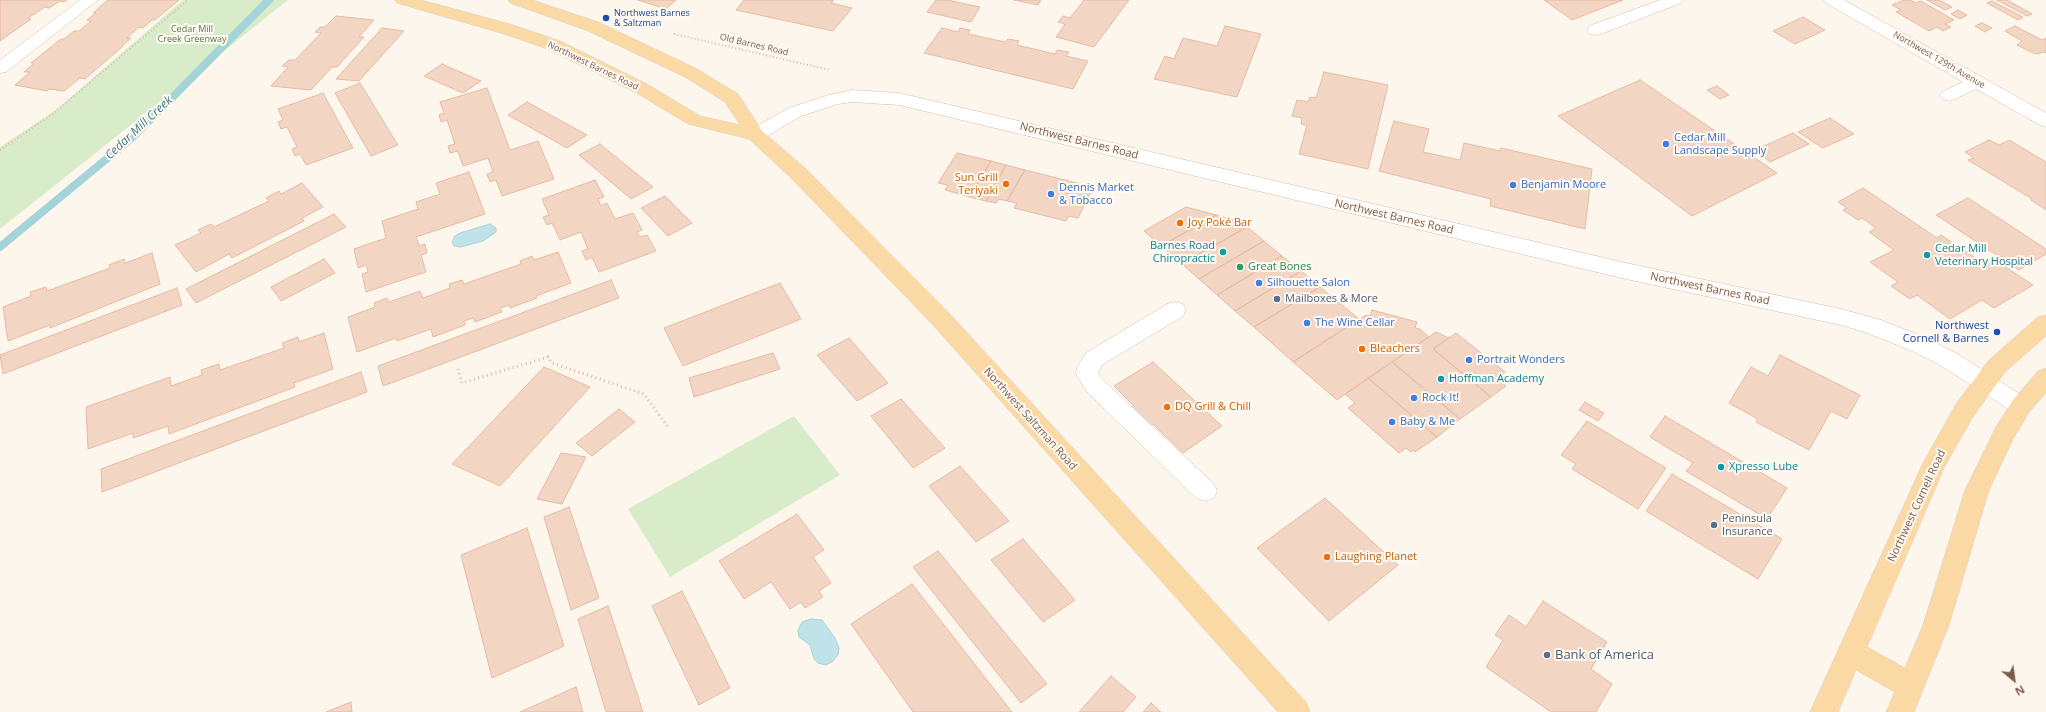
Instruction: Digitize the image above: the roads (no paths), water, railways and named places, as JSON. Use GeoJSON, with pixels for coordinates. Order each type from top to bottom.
{"type":"FeatureCollection","features":[{"type":"Feature","properties":{"kind":"main road","name":"Northwest Barnes Road"},"geometry":{"type":"LineString","coordinates":[[403,0],[507,29],[554,45],[641,88],[694,120],[755,135]]}},
{"type":"Feature","properties":{"kind":"main road"},"geometry":{"type":"LineString","coordinates":[[516,0],[592,26],[691,73],[732,98],[755,135]]}},
{"type":"Feature","properties":{"kind":"main road","name":"Northwest Saltzman Road"},"geometry":{"type":"LineString","coordinates":[[755,135],[798,173],[941,319],[1296,712]]}},
{"type":"Feature","properties":{"kind":"main road","name":"Northwest Cornell Road"},"geometry":{"type":"LineString","coordinates":[[1824,712],[1935,463],[1964,411],[1984,381],[2012,352],[2046,323]]}},
{"type":"Feature","properties":{"kind":"main road"},"geometry":{"type":"LineString","coordinates":[[1900,712],[1936,625],[1977,490],[1997,447],[2022,406],[2046,377]]}},
{"type":"Feature","properties":{"kind":"main road"},"geometry":{"type":"LineString","coordinates":[[1851,652],[1910,686]]}},
{"type":"Feature","properties":{"kind":"street"},"geometry":{"type":"LineString","coordinates":[[0,68],[90,0]]}},
{"type":"Feature","properties":{"kind":"street"},"geometry":{"type":"LineString","coordinates":[[1595,30],[1675,0]]}},
{"type":"Feature","properties":{"kind":"street","name":"Northwest 129th Avenue"},"geometry":{"type":"LineString","coordinates":[[1832,0],[2046,121]]}},
{"type":"Feature","properties":{"kind":"street"},"geometry":{"type":"LineString","coordinates":[[1949,95],[1977,82]]}},
{"type":"Feature","properties":{"kind":"street","name":"Northwest Barnes Road"},"geometry":{"type":"LineString","coordinates":[[755,135],[795,112],[836,98],[852,96],[899,99],[1626,272],[1841,317],[1872,326],[1918,344],[1948,359],[2022,406]]}},
{"type":"Feature","properties":{"kind":"street"},"geometry":{"type":"LineString","coordinates":[[1175,310],[1094,359],[1088,367],[1087,374],[1095,386],[1205,491]]}},
{"type":"Feature","properties":{"kind":"water"},"geometry":{"type":"Polygon","coordinates":[[[490,224],[496,228],[496,232],[483,241],[461,247],[454,246],[452,242],[455,236],[460,233],[490,224]]]}},
{"type":"Feature","properties":{"kind":"water"},"geometry":{"type":"Polygon","coordinates":[[[811,619],[822,620],[835,638],[839,648],[838,655],[833,661],[826,665],[818,663],[814,659],[810,645],[799,637],[798,630],[802,622],[811,619]]]}},
{"type":"Feature","properties":{"kind":"waterway","name":"Cedar Mill Creek"},"geometry":{"type":"LineString","coordinates":[[0,247],[133,137],[269,0]]}},
{"type":"Feature","properties":{"kind":"place","name":"Northwest Barnes & Saltzman"},"geometry":{"type":"Point","coordinates":[606,18]}},
{"type":"Feature","properties":{"kind":"place","name":"Cedar Mill Landscape Supply"},"geometry":{"type":"Point","coordinates":[1666,144]}},
{"type":"Feature","properties":{"kind":"place","name":"Sun Grill Teriyaki"},"geometry":{"type":"Point","coordinates":[1006,184]}},
{"type":"Feature","properties":{"kind":"place","name":"Benjamin Moore"},"geometry":{"type":"Point","coordinates":[1513,185]}},
{"type":"Feature","properties":{"kind":"place","name":"Dennis Market & Tobacco"},"geometry":{"type":"Point","coordinates":[1051,194]}},
{"type":"Feature","properties":{"kind":"place","name":"Joy Poké Bar"},"geometry":{"type":"Point","coordinates":[1180,223]}},
{"type":"Feature","properties":{"kind":"place","name":"Barnes Road Chiropractic"},"geometry":{"type":"Point","coordinates":[1223,252]}},
{"type":"Feature","properties":{"kind":"place","name":"Cedar Mill Veterinary Hospital"},"geometry":{"type":"Point","coordinates":[1927,255]}},
{"type":"Feature","properties":{"kind":"place","name":"Great Bones"},"geometry":{"type":"Point","coordinates":[1240,267]}},
{"type":"Feature","properties":{"kind":"place","name":"Silhouette Salon"},"geometry":{"type":"Point","coordinates":[1259,283]}},
{"type":"Feature","properties":{"kind":"place","name":"Mailboxes & More"},"geometry":{"type":"Point","coordinates":[1277,299]}},
{"type":"Feature","properties":{"kind":"place","name":"The Wine Cellar"},"geometry":{"type":"Point","coordinates":[1307,323]}},
{"type":"Feature","properties":{"kind":"place","name":"Northwest Cornell & Barnes"},"geometry":{"type":"Point","coordinates":[1997,332]}},
{"type":"Feature","properties":{"kind":"place","name":"Bleachers"},"geometry":{"type":"Point","coordinates":[1362,349]}},
{"type":"Feature","properties":{"kind":"place","name":"Portrait Wonders"},"geometry":{"type":"Point","coordinates":[1469,360]}},
{"type":"Feature","properties":{"kind":"place","name":"Hoffman Academy"},"geometry":{"type":"Point","coordinates":[1441,379]}},
{"type":"Feature","properties":{"kind":"place","name":"Rock It!"},"geometry":{"type":"Point","coordinates":[1414,398]}},
{"type":"Feature","properties":{"kind":"place","name":"DQ Grill & Chill"},"geometry":{"type":"Point","coordinates":[1167,407]}},
{"type":"Feature","properties":{"kind":"place","name":"Baby & Me"},"geometry":{"type":"Point","coordinates":[1392,422]}},
{"type":"Feature","properties":{"kind":"place","name":"Xpresso Lube"},"geometry":{"type":"Point","coordinates":[1721,467]}},
{"type":"Feature","properties":{"kind":"place","name":"Peninsula Insurance"},"geometry":{"type":"Point","coordinates":[1714,525]}},
{"type":"Feature","properties":{"kind":"place","name":"Laughing Planet"},"geometry":{"type":"Point","coordinates":[1327,557]}},
{"type":"Feature","properties":{"kind":"place","name":"Bank of America"},"geometry":{"type":"Point","coordinates":[1547,655]}},
{"type":"Feature","properties":{"kind":"park label","name":"Cedar Mill Creek Greenway"},"geometry":{"type":"Point","coordinates":[192,34]}}]}
